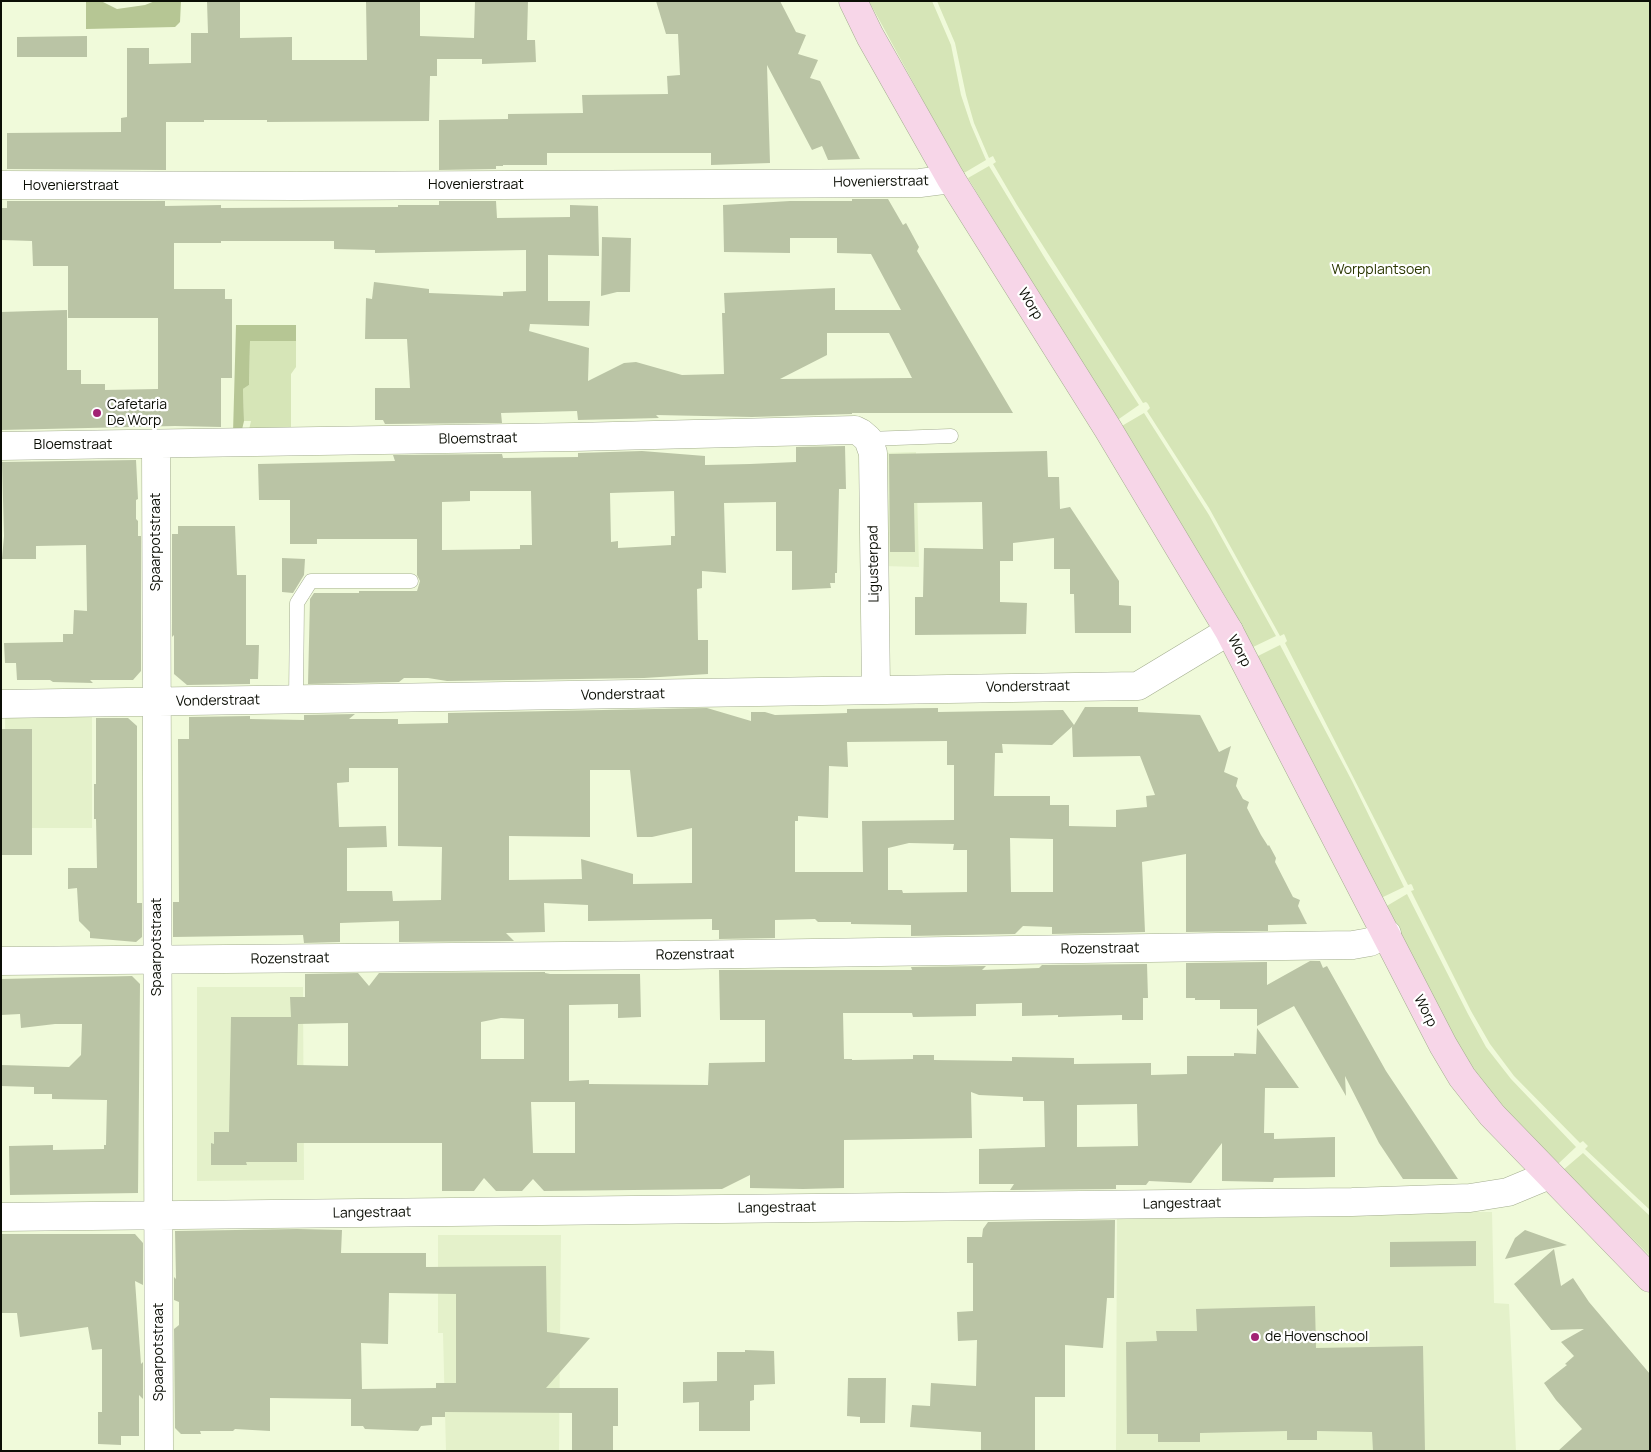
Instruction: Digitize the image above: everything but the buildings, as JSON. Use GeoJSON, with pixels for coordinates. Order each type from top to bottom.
{"type":"FeatureCollection","features":[{"type":"Feature","properties":{"kind":"street","name":"Worp"},"geometry":{"type":"LineString","coordinates":[[853,1],[870,36],[951,180],[1118,445],[1229,631],[1443,1045],[1462,1077],[1492,1115],[1650,1278]]}},
{"type":"Feature","properties":{"kind":"street","name":"Hovenierstraat"},"geometry":{"type":"LineString","coordinates":[[1,185],[296,186],[920,183],[951,180]]}},
{"type":"Feature","properties":{"kind":"street","name":"Bloemstraat"},"geometry":{"type":"LineString","coordinates":[[1,446],[574,437],[848,430],[861,433],[868,439]]}},
{"type":"Feature","properties":{"kind":"street","name":"Ligusterpad"},"geometry":{"type":"LineString","coordinates":[[868,439],[873,453],[876,690]]}},
{"type":"Feature","properties":{"kind":"street","name":"Spaarpotstraat"},"geometry":{"type":"LineString","coordinates":[[156,444],[159,1451]]}},
{"type":"Feature","properties":{"kind":"street","name":"Vonderstraat"},"geometry":{"type":"LineString","coordinates":[[1,704],[1138,686],[1229,631]]}},
{"type":"Feature","properties":{"kind":"street","name":"Rozenstraat"},"geometry":{"type":"LineString","coordinates":[[1,961],[677,955],[1343,945],[1370,942],[1386,934]]}},
{"type":"Feature","properties":{"kind":"street","name":"Langestraat"},"geometry":{"type":"LineString","coordinates":[[1,1217],[1352,1202],[1470,1198],[1508,1192],[1549,1175]]}},
{"type":"Feature","properties":{"kind":"lane","name":"Bloemstraat"},"geometry":{"type":"LineString","coordinates":[[868,439],[952,436]]}},
{"type":"Feature","properties":{"kind":"lane"},"geometry":{"type":"LineString","coordinates":[[296,700],[297,603],[311,581],[411,581]]}},
{"type":"Feature","properties":{"kind":"shaded area"},"geometry":{"type":"Polygon","coordinates":[[[86,1],[101,1],[117,9],[145,5],[155,1],[181,1],[180,22],[175,27],[86,29],[86,1]]]}},
{"type":"Feature","properties":{"kind":"shaded area"},"geometry":{"type":"Polygon","coordinates":[[[236,325],[296,325],[296,341],[250,341],[249,385],[243,389],[244,421],[241,434],[233,433],[236,325]]]}},
{"type":"Feature","properties":{"kind":"shaded area"},"geometry":{"type":"Polygon","coordinates":[[[916,452],[919,567],[883,566],[883,453],[916,452]]]}},
{"type":"Feature","properties":{"kind":"shaded area"},"geometry":{"type":"Polygon","coordinates":[[[92,711],[92,828],[6,828],[5,712],[92,711]]]}},
{"type":"Feature","properties":{"kind":"shaded area"},"geometry":{"type":"Polygon","coordinates":[[[197,987],[303,987],[304,1180],[197,1181],[197,987]]]}},
{"type":"Feature","properties":{"kind":"shaded area"},"geometry":{"type":"Polygon","coordinates":[[[1117,1212],[1492,1212],[1494,1303],[1509,1304],[1516,1451],[1116,1451],[1117,1212]]]}},
{"type":"Feature","properties":{"kind":"shaded area"},"geometry":{"type":"Polygon","coordinates":[[[438,1235],[561,1235],[559,1451],[446,1451],[443,1333],[438,1333],[438,1235]]]}},
{"type":"Feature","properties":{"kind":"green space"},"geometry":{"type":"Polygon","coordinates":[[[869,1],[932,1],[951,45],[961,95],[986,160],[964,173],[869,1]]]}},
{"type":"Feature","properties":{"kind":"green space","name":"Worpplantsoen"},"geometry":{"type":"Polygon","coordinates":[[[937,1],[1650,1],[1650,1210],[1585,1149],[1588,1146],[1583,1141],[1580,1143],[1514,1076],[1490,1044],[1471,1011],[1411,891],[1414,890],[1412,885],[1408,885],[1285,643],[1287,641],[1284,634],[1280,636],[1209,508],[1147,411],[1150,408],[1148,404],[1146,402],[1143,403],[1017,205],[993,164],[996,162],[993,156],[989,158],[974,123],[955,43],[937,1]]]}},
{"type":"Feature","properties":{"kind":"green space"},"geometry":{"type":"Polygon","coordinates":[[[989,166],[1046,260],[1139,405],[1116,421],[968,178],[989,166]]]}},
{"type":"Feature","properties":{"kind":"green space"},"geometry":{"type":"Polygon","coordinates":[[[250,341],[296,341],[296,367],[291,374],[291,433],[248,434],[251,421],[244,421],[243,389],[249,385],[250,341]]]}},
{"type":"Feature","properties":{"kind":"green space"},"geometry":{"type":"Polygon","coordinates":[[[1144,413],[1209,515],[1276,636],[1251,648],[1228,601],[1120,427],[1144,413]]]}},
{"type":"Feature","properties":{"kind":"green space"},"geometry":{"type":"Polygon","coordinates":[[[1280,645],[1352,781],[1404,887],[1381,898],[1256,657],[1280,645]]]}},
{"type":"Feature","properties":{"kind":"green space"},"geometry":{"type":"Polygon","coordinates":[[[1407,894],[1486,1047],[1511,1079],[1576,1147],[1558,1164],[1506,1113],[1469,1064],[1385,907],[1407,894]]]}},
{"type":"Feature","properties":{"kind":"green space"},"geometry":{"type":"Polygon","coordinates":[[[1583,1153],[1650,1216],[1650,1256],[1563,1170],[1583,1153]]]}},
{"type":"Feature","properties":{"kind":"place","name":"Cafetaria De Worp"},"geometry":{"type":"Point","coordinates":[97,413]}},
{"type":"Feature","properties":{"kind":"place","name":"de Hovenschool"},"geometry":{"type":"Point","coordinates":[1255,1337]}}]}
